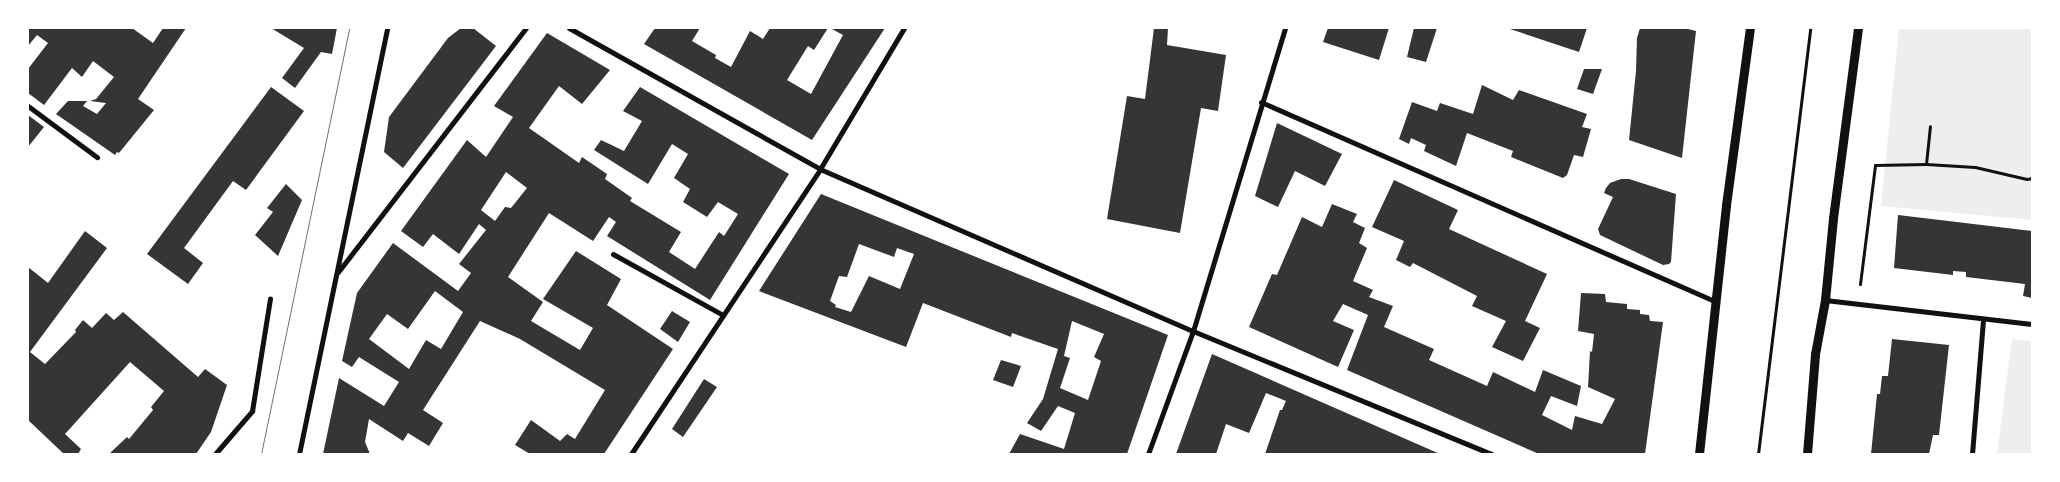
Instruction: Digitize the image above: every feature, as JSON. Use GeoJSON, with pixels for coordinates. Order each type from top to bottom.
{"type":"FeatureCollection","features":[{"type":"Feature","properties":{"kind":"street"},"geometry":{"type":"LineString","coordinates":[[299,454],[387,28]]}},
{"type":"Feature","properties":{"kind":"street"},"geometry":{"type":"LineString","coordinates":[[336,274],[526,28]]}},
{"type":"Feature","properties":{"kind":"street"},"geometry":{"type":"LineString","coordinates":[[568,28],[820,169],[1193,330],[1492,454]]}},
{"type":"Feature","properties":{"kind":"street"},"geometry":{"type":"LineString","coordinates":[[631,454],[820,169],[904,28]]}},
{"type":"Feature","properties":{"kind":"street"},"geometry":{"type":"LineString","coordinates":[[1148,454],[1193,330],[1285,28]]}},
{"type":"Feature","properties":{"kind":"street"},"geometry":{"type":"LineString","coordinates":[[1699,454],[1726,205],[1750,28]]}},
{"type":"Feature","properties":{"kind":"street"},"geometry":{"type":"LineString","coordinates":[[1807,454],[1815,354],[1825,300],[1833,218],[1858,28]]}},
{"type":"Feature","properties":{"kind":"street"},"geometry":{"type":"LineString","coordinates":[[1261,102],[1716,302]]}},
{"type":"Feature","properties":{"kind":"street"},"geometry":{"type":"LineString","coordinates":[[28,106],[97,157]]}},
{"type":"Feature","properties":{"kind":"street"},"geometry":{"type":"LineString","coordinates":[[613,254],[723,315]]}},
{"type":"Feature","properties":{"kind":"street"},"geometry":{"type":"LineString","coordinates":[[214,454],[252,411],[270,298]]}},
{"type":"Feature","properties":{"kind":"street"},"geometry":{"type":"LineString","coordinates":[[1825,300],[2032,324]]}},
{"type":"Feature","properties":{"kind":"street"},"geometry":{"type":"LineString","coordinates":[[1972,454],[1983,319]]}},
{"type":"Feature","properties":{"kind":"path"},"geometry":{"type":"LineString","coordinates":[[1758,454],[1810,28]]}},
{"type":"Feature","properties":{"kind":"path"},"geometry":{"type":"LineString","coordinates":[[1926,164],[1930,126]]}},
{"type":"Feature","properties":{"kind":"path"},"geometry":{"type":"LineString","coordinates":[[1860,287],[1875,165],[1926,164],[1975,167],[2026,179],[2032,178]]}},
{"type":"Feature","properties":{"kind":"shaded area"},"geometry":{"type":"Polygon","coordinates":[[[1899,28],[2032,29],[2032,220],[1881,206],[1899,28]]]}},
{"type":"Feature","properties":{"kind":"shaded area"},"geometry":{"type":"Polygon","coordinates":[[[2012,339],[2032,341],[2032,454],[1997,454],[2012,339]]]}},
{"type":"Feature","properties":{"kind":"building"},"geometry":{"type":"Polygon","coordinates":[[[28,28],[132,28],[153,43],[163,28],[186,28],[138,99],[154,110],[119,153],[117,152],[115,155],[56,114],[68,101],[87,101],[83,106],[97,114],[106,103],[90,101],[96,99],[114,77],[93,61],[82,77],[72,68],[44,105],[28,93],[28,69],[48,43],[37,35],[28,46],[28,28]]]}},
{"type":"Feature","properties":{"kind":"building"},"geometry":{"type":"Polygon","coordinates":[[[271,28],[337,28],[332,54],[321,52],[295,88],[282,78],[304,48],[271,28]]]}},
{"type":"Feature","properties":{"kind":"building"},"geometry":{"type":"Polygon","coordinates":[[[461,28],[473,28],[496,46],[403,168],[384,152],[389,117],[448,38],[461,28]]]}},
{"type":"Feature","properties":{"kind":"building"},"geometry":{"type":"Polygon","coordinates":[[[655,28],[700,28],[692,41],[716,55],[715,58],[731,67],[750,31],[763,39],[770,28],[828,28],[814,50],[808,46],[787,80],[811,94],[843,35],[830,28],[885,28],[812,140],[644,44],[655,28]]]}},
{"type":"Feature","properties":{"kind":"building"},"geometry":{"type":"Polygon","coordinates":[[[1154,28],[1168,28],[1167,45],[1226,55],[1218,111],[1201,108],[1180,233],[1107,219],[1127,96],[1145,99],[1154,28]]]}},
{"type":"Feature","properties":{"kind":"building"},"geometry":{"type":"Polygon","coordinates":[[[1328,28],[1389,28],[1379,60],[1323,42],[1328,28]]]}},
{"type":"Feature","properties":{"kind":"building"},"geometry":{"type":"Polygon","coordinates":[[[1414,28],[1437,28],[1426,62],[1407,57],[1414,28]]]}},
{"type":"Feature","properties":{"kind":"building"},"geometry":{"type":"Polygon","coordinates":[[[1507,28],[1587,28],[1579,52],[1507,28]]]}},
{"type":"Feature","properties":{"kind":"building"},"geometry":{"type":"Polygon","coordinates":[[[1640,28],[1684,28],[1696,31],[1682,158],[1629,140],[1636,71],[1637,38],[1640,28]]]}},
{"type":"Feature","properties":{"kind":"building"},"geometry":{"type":"Polygon","coordinates":[[[547,33],[610,70],[582,104],[559,86],[529,128],[579,163],[582,157],[607,174],[605,179],[632,198],[630,201],[681,232],[669,252],[695,269],[719,232],[724,236],[738,214],[718,202],[707,217],[683,202],[690,189],[674,178],[688,154],[672,144],[648,184],[594,150],[601,140],[624,151],[642,121],[623,111],[640,87],[789,174],[710,300],[607,236],[616,222],[609,217],[593,241],[549,213],[508,277],[543,302],[531,321],[580,350],[593,328],[543,299],[576,251],[621,279],[607,305],[673,349],[604,454],[530,454],[515,445],[531,420],[560,441],[567,434],[575,439],[605,390],[520,339],[480,321],[423,410],[443,423],[429,446],[408,433],[403,441],[369,419],[365,442],[370,454],[323,454],[339,378],[384,406],[399,382],[359,357],[352,367],[342,361],[357,293],[393,243],[458,291],[471,273],[459,264],[486,230],[479,224],[459,254],[433,234],[423,247],[401,231],[467,140],[486,157],[513,117],[494,106],[547,33]],[[506,172],[481,210],[495,221],[505,207],[511,208],[527,188],[506,172]],[[435,291],[408,329],[387,314],[369,339],[409,369],[426,340],[441,349],[463,312],[435,291]]]}},
{"type":"Feature","properties":{"kind":"building"},"geometry":{"type":"Polygon","coordinates":[[[1584,69],[1602,69],[1593,94],[1577,89],[1584,69]]]}},
{"type":"Feature","properties":{"kind":"building"},"geometry":{"type":"Polygon","coordinates":[[[1482,85],[1513,100],[1519,90],[1587,114],[1582,127],[1591,129],[1583,157],[1574,155],[1567,175],[1563,178],[1511,157],[1513,151],[1467,133],[1456,166],[1424,151],[1426,145],[1411,138],[1409,144],[1399,139],[1412,102],[1437,111],[1440,103],[1473,114],[1482,85]]]}},
{"type":"Feature","properties":{"kind":"building"},"geometry":{"type":"Polygon","coordinates":[[[271,87],[304,111],[246,190],[233,181],[184,248],[203,263],[188,284],[147,254],[271,87]]]}},
{"type":"Feature","properties":{"kind":"building"},"geometry":{"type":"Polygon","coordinates":[[[28,115],[44,127],[28,147],[28,115]]]}},
{"type":"Feature","properties":{"kind":"building"},"geometry":{"type":"Polygon","coordinates":[[[1277,123],[1342,154],[1325,186],[1295,171],[1278,207],[1255,196],[1277,123]]]}},
{"type":"Feature","properties":{"kind":"building"},"geometry":{"type":"Polygon","coordinates":[[[1621,179],[1629,179],[1676,194],[1671,262],[1669,264],[1663,265],[1600,235],[1598,229],[1613,197],[1604,193],[1610,183],[1621,179]]]}},
{"type":"Feature","properties":{"kind":"building"},"geometry":{"type":"Polygon","coordinates":[[[1394,180],[1458,210],[1449,229],[1547,274],[1525,321],[1540,328],[1523,361],[1492,347],[1506,321],[1472,306],[1477,296],[1413,263],[1410,267],[1396,260],[1404,241],[1372,227],[1394,180]]]}},
{"type":"Feature","properties":{"kind":"building"},"geometry":{"type":"Polygon","coordinates":[[[286,184],[302,200],[278,256],[255,235],[273,212],[267,208],[286,184]]]}},
{"type":"Feature","properties":{"kind":"building"},"geometry":{"type":"Polygon","coordinates":[[[821,194],[1168,335],[1127,454],[1009,454],[1020,434],[1064,449],[1075,413],[1058,406],[1041,431],[1027,423],[1043,399],[1058,349],[1012,333],[1011,337],[923,303],[906,347],[759,291],[821,194]],[[859,244],[847,277],[839,276],[830,301],[836,305],[835,307],[851,312],[869,276],[900,289],[914,254],[897,248],[894,257],[859,244]],[[1072,321],[1064,356],[1070,358],[1060,388],[1088,400],[1101,361],[1094,357],[1104,334],[1072,321]]]}},
{"type":"Feature","properties":{"kind":"building"},"geometry":{"type":"Polygon","coordinates":[[[1332,204],[1357,214],[1353,222],[1365,228],[1359,243],[1367,248],[1353,281],[1373,290],[1369,297],[1393,306],[1384,327],[1434,349],[1429,360],[1487,386],[1493,372],[1535,392],[1543,370],[1581,386],[1577,406],[1551,396],[1542,415],[1572,430],[1575,416],[1602,424],[1615,399],[1588,387],[1590,351],[1592,352],[1594,334],[1578,331],[1581,293],[1605,294],[1606,302],[1627,304],[1627,309],[1640,310],[1640,314],[1649,315],[1650,321],[1663,322],[1645,454],[1539,454],[1347,370],[1368,315],[1343,304],[1333,321],[1354,330],[1338,367],[1249,327],[1272,274],[1277,275],[1302,217],[1322,227],[1332,204]]]}},
{"type":"Feature","properties":{"kind":"building"},"geometry":{"type":"Polygon","coordinates":[[[1898,215],[2032,231],[2032,298],[2023,296],[2025,284],[1966,277],[1966,272],[1953,271],[1953,275],[1894,268],[1898,215]]]}},
{"type":"Feature","properties":{"kind":"building"},"geometry":{"type":"Polygon","coordinates":[[[85,231],[107,248],[30,352],[45,364],[76,332],[75,330],[83,320],[92,328],[106,313],[114,320],[123,312],[198,377],[205,369],[227,385],[211,432],[196,454],[109,454],[127,437],[129,439],[153,410],[151,407],[164,391],[130,362],[65,434],[81,449],[78,454],[64,454],[28,420],[28,267],[48,283],[85,231]]]}},
{"type":"Feature","properties":{"kind":"building"},"geometry":{"type":"Polygon","coordinates":[[[672,311],[690,322],[678,342],[660,329],[672,311]]]}},
{"type":"Feature","properties":{"kind":"building"},"geometry":{"type":"Polygon","coordinates":[[[1892,339],[1949,345],[1939,435],[1933,435],[1929,454],[1871,454],[1877,394],[1880,394],[1882,376],[1888,376],[1892,339]]]}},
{"type":"Feature","properties":{"kind":"building"},"geometry":{"type":"Polygon","coordinates":[[[1212,354],[1440,454],[1265,454],[1280,410],[1282,410],[1286,401],[1266,393],[1249,433],[1226,424],[1216,454],[1176,454],[1212,354]]]}},
{"type":"Feature","properties":{"kind":"building"},"geometry":{"type":"Polygon","coordinates":[[[1001,360],[1021,366],[1013,387],[993,380],[1001,360]]]}},
{"type":"Feature","properties":{"kind":"building"},"geometry":{"type":"Polygon","coordinates":[[[704,379],[717,387],[683,437],[672,429],[704,379]]]}},
{"type":"Feature","properties":{"kind":"tram line"},"geometry":{"type":"LineString","coordinates":[[261,454],[349,28]]}}]}
